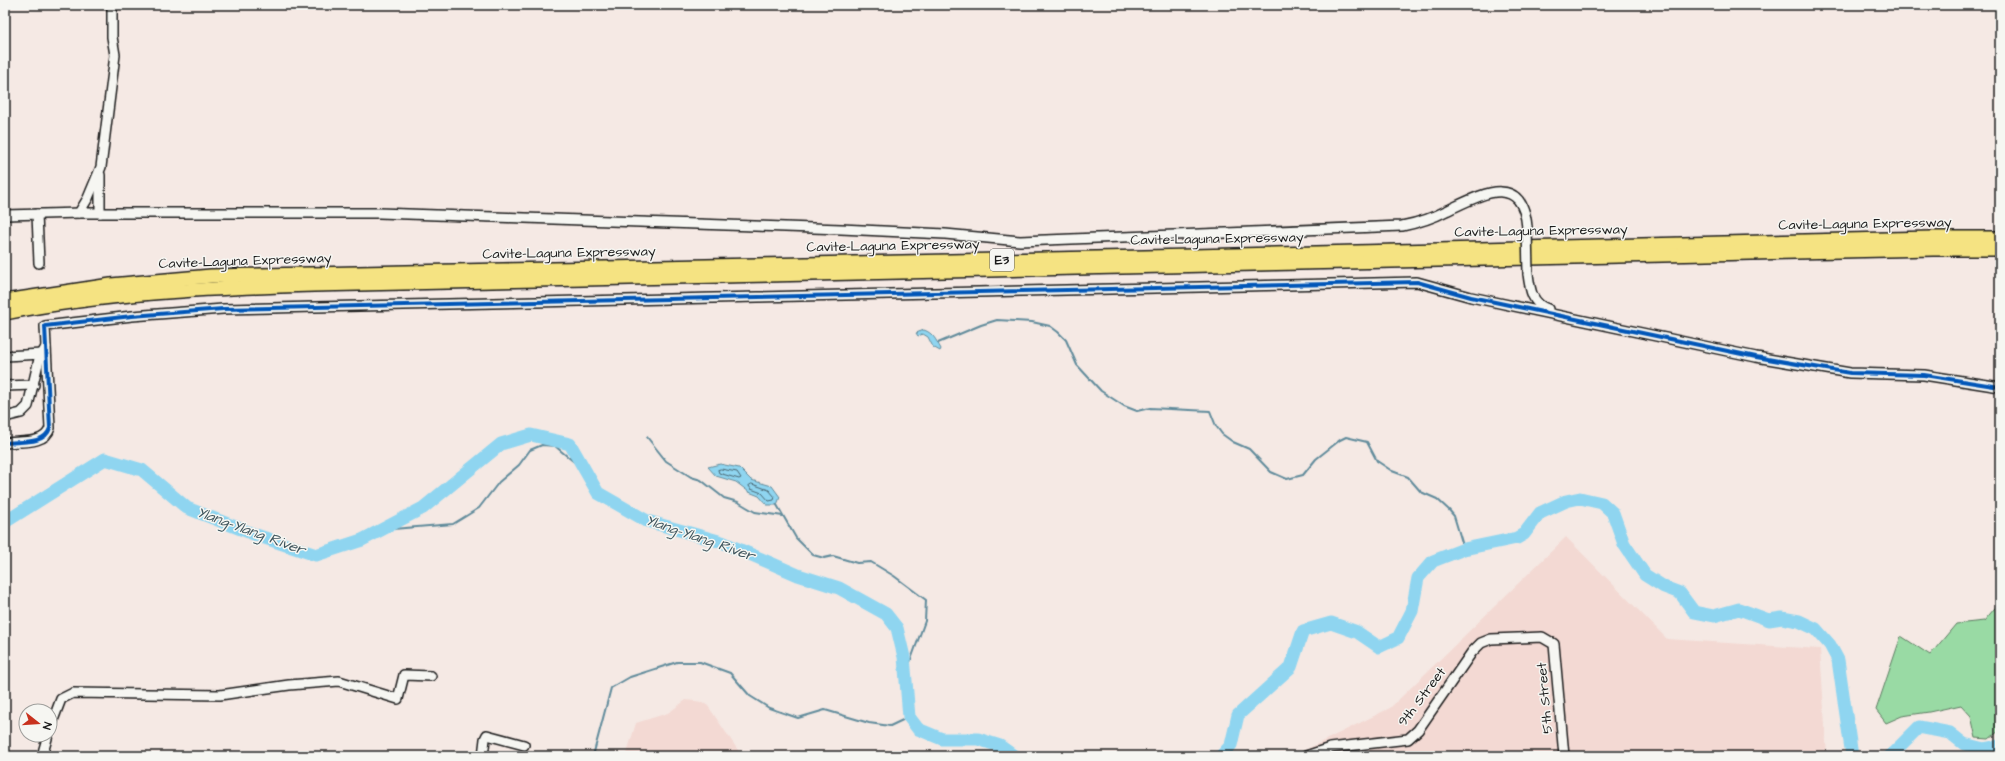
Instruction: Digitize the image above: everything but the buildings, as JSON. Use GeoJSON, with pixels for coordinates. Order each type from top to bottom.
{"type":"FeatureCollection","features":[{"type":"Feature","properties":{"kind":"highway","name":"Cavite–Laguna Expressway"},"geometry":{"type":"LineString","coordinates":[[5,301],[104,286],[211,276],[1177,256],[1924,238],[2000,238]]}},
{"type":"Feature","properties":{"kind":"highway","name":"Cavite–Laguna Expressway"},"geometry":{"type":"LineString","coordinates":[[5,313],[53,304],[160,292],[307,285],[1917,249],[2000,249]]}},
{"type":"Feature","properties":{"kind":"street"},"geometry":{"type":"LineString","coordinates":[[100,213],[100,172],[115,56],[112,37],[112,5]]}},
{"type":"Feature","properties":{"kind":"street"},"geometry":{"type":"LineString","coordinates":[[79,213],[100,172]]}},
{"type":"Feature","properties":{"kind":"street"},"geometry":{"type":"LineString","coordinates":[[5,215],[79,213],[378,213],[841,229],[945,234],[1020,241],[1402,226],[1432,217],[1488,192],[1498,191],[1512,194],[1521,203],[1525,211],[1528,274],[1532,294],[1536,302],[1544,308],[1576,319]]}},
{"type":"Feature","properties":{"kind":"street"},"geometry":{"type":"LineString","coordinates":[[37,214],[39,263]]}},
{"type":"Feature","properties":{"kind":"street"},"geometry":{"type":"LineString","coordinates":[[5,443],[43,439],[48,435],[50,428],[44,350],[45,326],[132,316],[223,309],[1418,282],[1471,297],[1695,345],[1850,373],[1924,375],[2000,387]]}},
{"type":"Feature","properties":{"kind":"street"},"geometry":{"type":"LineString","coordinates":[[5,356],[44,350]]}},
{"type":"Feature","properties":{"kind":"street"},"geometry":{"type":"LineString","coordinates":[[5,417],[21,413],[28,406],[39,359],[44,350]]}},
{"type":"Feature","properties":{"kind":"street"},"geometry":{"type":"LineString","coordinates":[[5,386],[34,385]]}},
{"type":"Feature","properties":{"kind":"street","name":"9th Street"},"geometry":{"type":"LineString","coordinates":[[1306,756],[1330,748],[1408,739],[1418,730],[1472,652],[1482,643],[1491,639],[1542,637],[1548,639]]}},
{"type":"Feature","properties":{"kind":"street","name":"5th Street"},"geometry":{"type":"LineString","coordinates":[[1548,639],[1554,644],[1564,756]]}},
{"type":"Feature","properties":{"kind":"street"},"geometry":{"type":"LineString","coordinates":[[58,708],[61,700],[73,693],[220,695],[289,685],[339,681],[398,699],[404,675],[431,676]]}},
{"type":"Feature","properties":{"kind":"street"},"geometry":{"type":"LineString","coordinates":[[484,756],[485,739],[487,734],[492,734],[524,745]]}},
{"type":"Feature","properties":{"kind":"street"},"geometry":{"type":"LineString","coordinates":[[42,756],[46,743]]}},
{"type":"Feature","properties":{"kind":"shaded area"},"geometry":{"type":"Polygon","coordinates":[[[1566,537],[1667,639],[1820,649],[1827,756],[1293,756],[1390,708],[1566,537]]]}},
{"type":"Feature","properties":{"kind":"shaded area"},"geometry":{"type":"Polygon","coordinates":[[[686,700],[702,702],[708,706],[742,756],[626,756],[636,723],[668,713],[686,700]]]}},
{"type":"Feature","properties":{"kind":"green space"},"geometry":{"type":"Polygon","coordinates":[[[2000,602],[2000,730],[1989,739],[1976,738],[1971,716],[1961,705],[1902,716],[1886,723],[1876,710],[1901,636],[1930,655],[1956,624],[1984,621],[2000,602]]]}},
{"type":"Feature","properties":{"kind":"water"},"geometry":{"type":"Polygon","coordinates":[[[924,330],[934,337],[941,349],[940,351],[933,347],[928,337],[923,334],[918,336],[916,333],[924,330]]]}},
{"type":"Feature","properties":{"kind":"water"},"geometry":{"type":"Polygon","coordinates":[[[720,464],[739,468],[751,480],[772,486],[780,497],[777,505],[767,505],[759,496],[749,492],[736,482],[716,476],[708,467],[720,464]]]}},
{"type":"Feature","properties":{"kind":"waterway"},"geometry":{"type":"LineString","coordinates":[[938,343],[997,320],[1032,322],[1050,326],[1066,340],[1077,365],[1101,391],[1124,406],[1137,411],[1150,408],[1210,411],[1216,426],[1222,434],[1233,442],[1249,449],[1271,472],[1287,479],[1303,475],[1316,459],[1346,437],[1367,442],[1377,461],[1392,471],[1408,477],[1421,492],[1437,499],[1449,510],[1454,516],[1464,549]]}},
{"type":"Feature","properties":{"kind":"waterway","name":"Ylang-Ylang River"},"geometry":{"type":"LineString","coordinates":[[5,522],[105,459],[142,470],[187,508],[256,535],[316,555],[362,540],[423,508],[501,444],[531,435],[570,444],[598,493],[647,521],[722,542],[798,575],[839,588],[886,614],[897,628],[904,657],[909,717],[918,729],[942,739],[978,739],[1000,746],[1014,756]]}},
{"type":"Feature","properties":{"kind":"waterway"},"geometry":{"type":"LineString","coordinates":[[647,437],[666,461],[691,477],[701,480],[724,498],[738,502],[755,512],[783,516]]}},
{"type":"Feature","properties":{"kind":"waterway"},"geometry":{"type":"LineString","coordinates":[[381,530],[453,524],[479,508],[499,482],[519,465],[530,450],[542,445],[555,446],[586,472]]}},
{"type":"Feature","properties":{"kind":"waterway","name":"Ylang-Ylang River"},"geometry":{"type":"LineString","coordinates":[[1221,756],[1231,745],[1238,715],[1291,667],[1303,631],[1331,623],[1357,632],[1379,647],[1398,638],[1412,611],[1418,578],[1433,561],[1464,549],[1517,538],[1524,534],[1540,513],[1566,501],[1580,498],[1602,503],[1613,513],[1624,544],[1645,575],[1664,587],[1680,593],[1694,612],[1714,616],[1739,609],[1769,620],[1782,618],[1799,621],[1816,629],[1830,645],[1838,660],[1852,756]]}},
{"type":"Feature","properties":{"kind":"waterway"},"geometry":{"type":"LineString","coordinates":[[777,505],[796,538],[813,555],[824,558],[833,556],[857,563],[871,562],[894,576],[926,600],[925,621],[909,665],[906,689]]}},
{"type":"Feature","properties":{"kind":"waterway"},"geometry":{"type":"LineString","coordinates":[[593,756],[611,688],[630,677],[677,662],[700,662],[730,673],[750,696],[769,708],[798,718],[825,710],[869,723],[890,726],[909,717]]}},
{"type":"Feature","properties":{"kind":"waterway","name":"Ylang-Ylang River"},"geometry":{"type":"LineString","coordinates":[[1890,756],[1919,727],[1950,733],[1964,744],[1984,749],[2000,746]]}},
{"type":"Feature","properties":{"kind":"cycle path"},"geometry":{"type":"LineString","coordinates":[[5,443],[38,440],[43,437],[50,428],[45,326],[132,316],[223,309],[1417,282],[1471,297],[1756,357],[1850,373],[1924,375],[2000,387]]}}]}
